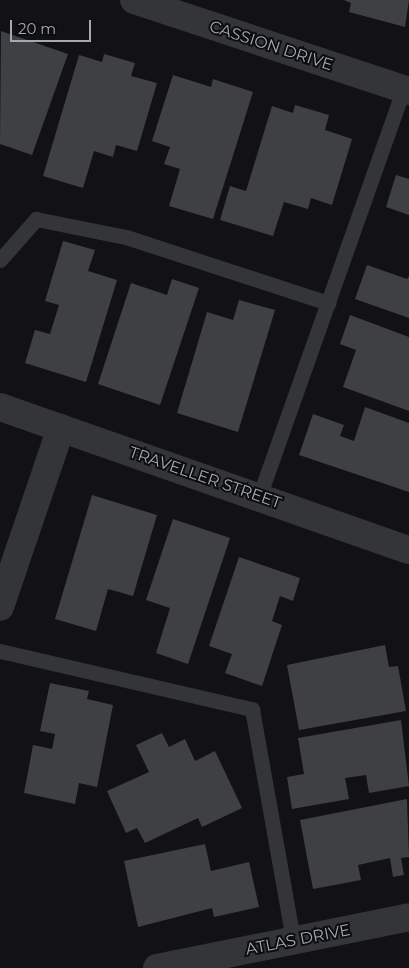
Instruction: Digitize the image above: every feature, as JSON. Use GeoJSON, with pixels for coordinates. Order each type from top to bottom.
{"type":"FeatureCollection","features":[{"type":"Feature","properties":{"kind":"street","name":"CASSION DRIVE"},"geometry":{"type":"LineString","coordinates":[[134,0],[406,90]]}},
{"type":"Feature","properties":{"kind":"street","name":"TRAVELLER STREET"},"geometry":{"type":"LineString","coordinates":[[0,407],[409,550]]}},
{"type":"Feature","properties":{"kind":"street"},"geometry":{"type":"LineString","coordinates":[[0,607],[8,556],[61,428]]}},
{"type":"Feature","properties":{"kind":"street","name":"ATLAS DRIVE"},"geometry":{"type":"LineString","coordinates":[[157,968],[409,917]]}},
{"type":"Feature","properties":{"kind":"lane"},"geometry":{"type":"LineString","coordinates":[[259,497],[406,90]]}},
{"type":"Feature","properties":{"kind":"lane"},"geometry":{"type":"LineString","coordinates":[[0,260],[36,218],[126,238],[328,303]]}},
{"type":"Feature","properties":{"kind":"lane"},"geometry":{"type":"LineString","coordinates":[[0,651],[252,708],[293,940]]}},
{"type":"Feature","properties":{"kind":"building"},"geometry":{"type":"Polygon","coordinates":[[[344,0],[409,0],[405,27],[349,12],[351,3],[344,0]]]}},
{"type":"Feature","properties":{"kind":"building"},"geometry":{"type":"Polygon","coordinates":[[[1,31],[68,54],[32,155],[0,144],[1,31]]]}},
{"type":"Feature","properties":{"kind":"building"},"geometry":{"type":"Polygon","coordinates":[[[104,54],[135,63],[131,76],[157,83],[137,151],[116,145],[113,157],[94,151],[83,188],[43,176],[79,55],[102,62],[104,54]]]}},
{"type":"Feature","properties":{"kind":"building"},"geometry":{"type":"Polygon","coordinates":[[[173,75],[211,87],[213,79],[253,92],[213,219],[169,206],[180,169],[164,164],[170,147],[152,141],[173,75]]]}},
{"type":"Feature","properties":{"kind":"building"},"geometry":{"type":"Polygon","coordinates":[[[295,105],[329,115],[325,130],[352,139],[332,205],[311,198],[308,209],[284,202],[273,236],[220,220],[230,186],[246,191],[272,106],[293,113],[295,105]]]}},
{"type":"Feature","properties":{"kind":"building"},"geometry":{"type":"Polygon","coordinates":[[[396,175],[409,179],[409,215],[386,207],[396,175]]]}},
{"type":"Feature","properties":{"kind":"building"},"geometry":{"type":"Polygon","coordinates":[[[63,241],[95,250],[88,271],[117,280],[86,382],[25,363],[35,330],[50,334],[59,305],[45,301],[63,241]]]}},
{"type":"Feature","properties":{"kind":"building"},"geometry":{"type":"Polygon","coordinates":[[[367,265],[407,279],[409,276],[409,318],[355,299],[367,265]]]}},
{"type":"Feature","properties":{"kind":"building"},"geometry":{"type":"Polygon","coordinates":[[[172,279],[199,288],[160,405],[98,384],[131,283],[167,295],[172,279]]]}},
{"type":"Feature","properties":{"kind":"building"},"geometry":{"type":"Polygon","coordinates":[[[239,300],[275,310],[238,432],[177,413],[207,312],[233,320],[239,300]]]}},
{"type":"Feature","properties":{"kind":"building"},"geometry":{"type":"Polygon","coordinates":[[[350,315],[409,337],[409,411],[343,387],[356,350],[340,344],[350,315]]]}},
{"type":"Feature","properties":{"kind":"building"},"geometry":{"type":"Polygon","coordinates":[[[365,407],[409,423],[409,492],[299,455],[313,414],[344,425],[340,436],[354,441],[365,407]]]}},
{"type":"Feature","properties":{"kind":"building"},"geometry":{"type":"Polygon","coordinates":[[[92,495],[157,515],[133,596],[108,589],[96,631],[55,619],[92,495]]]}},
{"type":"Feature","properties":{"kind":"building"},"geometry":{"type":"Polygon","coordinates":[[[173,519],[230,538],[188,664],[156,653],[170,608],[146,600],[173,519]]]}},
{"type":"Feature","properties":{"kind":"building"},"geometry":{"type":"Polygon","coordinates":[[[239,557],[300,578],[293,601],[280,596],[272,621],[282,625],[262,686],[225,673],[232,654],[209,646],[239,557]]]}},
{"type":"Feature","properties":{"kind":"building"},"geometry":{"type":"Polygon","coordinates":[[[385,645],[389,667],[398,666],[406,711],[299,730],[287,665],[385,645]]]}},
{"type":"Feature","properties":{"kind":"building"},"geometry":{"type":"Polygon","coordinates":[[[50,683],[89,691],[87,699],[113,705],[97,787],[79,783],[75,804],[24,793],[33,745],[52,749],[55,734],[40,731],[50,683]]]}},
{"type":"Feature","properties":{"kind":"building"},"geometry":{"type":"Polygon","coordinates":[[[401,720],[409,786],[369,793],[366,775],[345,778],[349,799],[292,809],[287,777],[304,774],[298,738],[401,720]]]}},
{"type":"Feature","properties":{"kind":"building"},"geometry":{"type":"Polygon","coordinates":[[[162,733],[169,747],[185,739],[195,761],[215,751],[242,808],[202,827],[198,818],[145,843],[137,828],[126,833],[107,791],[149,772],[136,745],[162,733]]]}},
{"type":"Feature","properties":{"kind":"building"},"geometry":{"type":"Polygon","coordinates":[[[407,799],[409,857],[401,858],[404,875],[393,877],[390,858],[358,865],[361,880],[313,889],[300,820],[407,799]]]}},
{"type":"Feature","properties":{"kind":"building"},"geometry":{"type":"Polygon","coordinates":[[[205,844],[211,871],[249,862],[259,907],[214,917],[212,908],[138,927],[124,861],[205,844]]]}}]}
